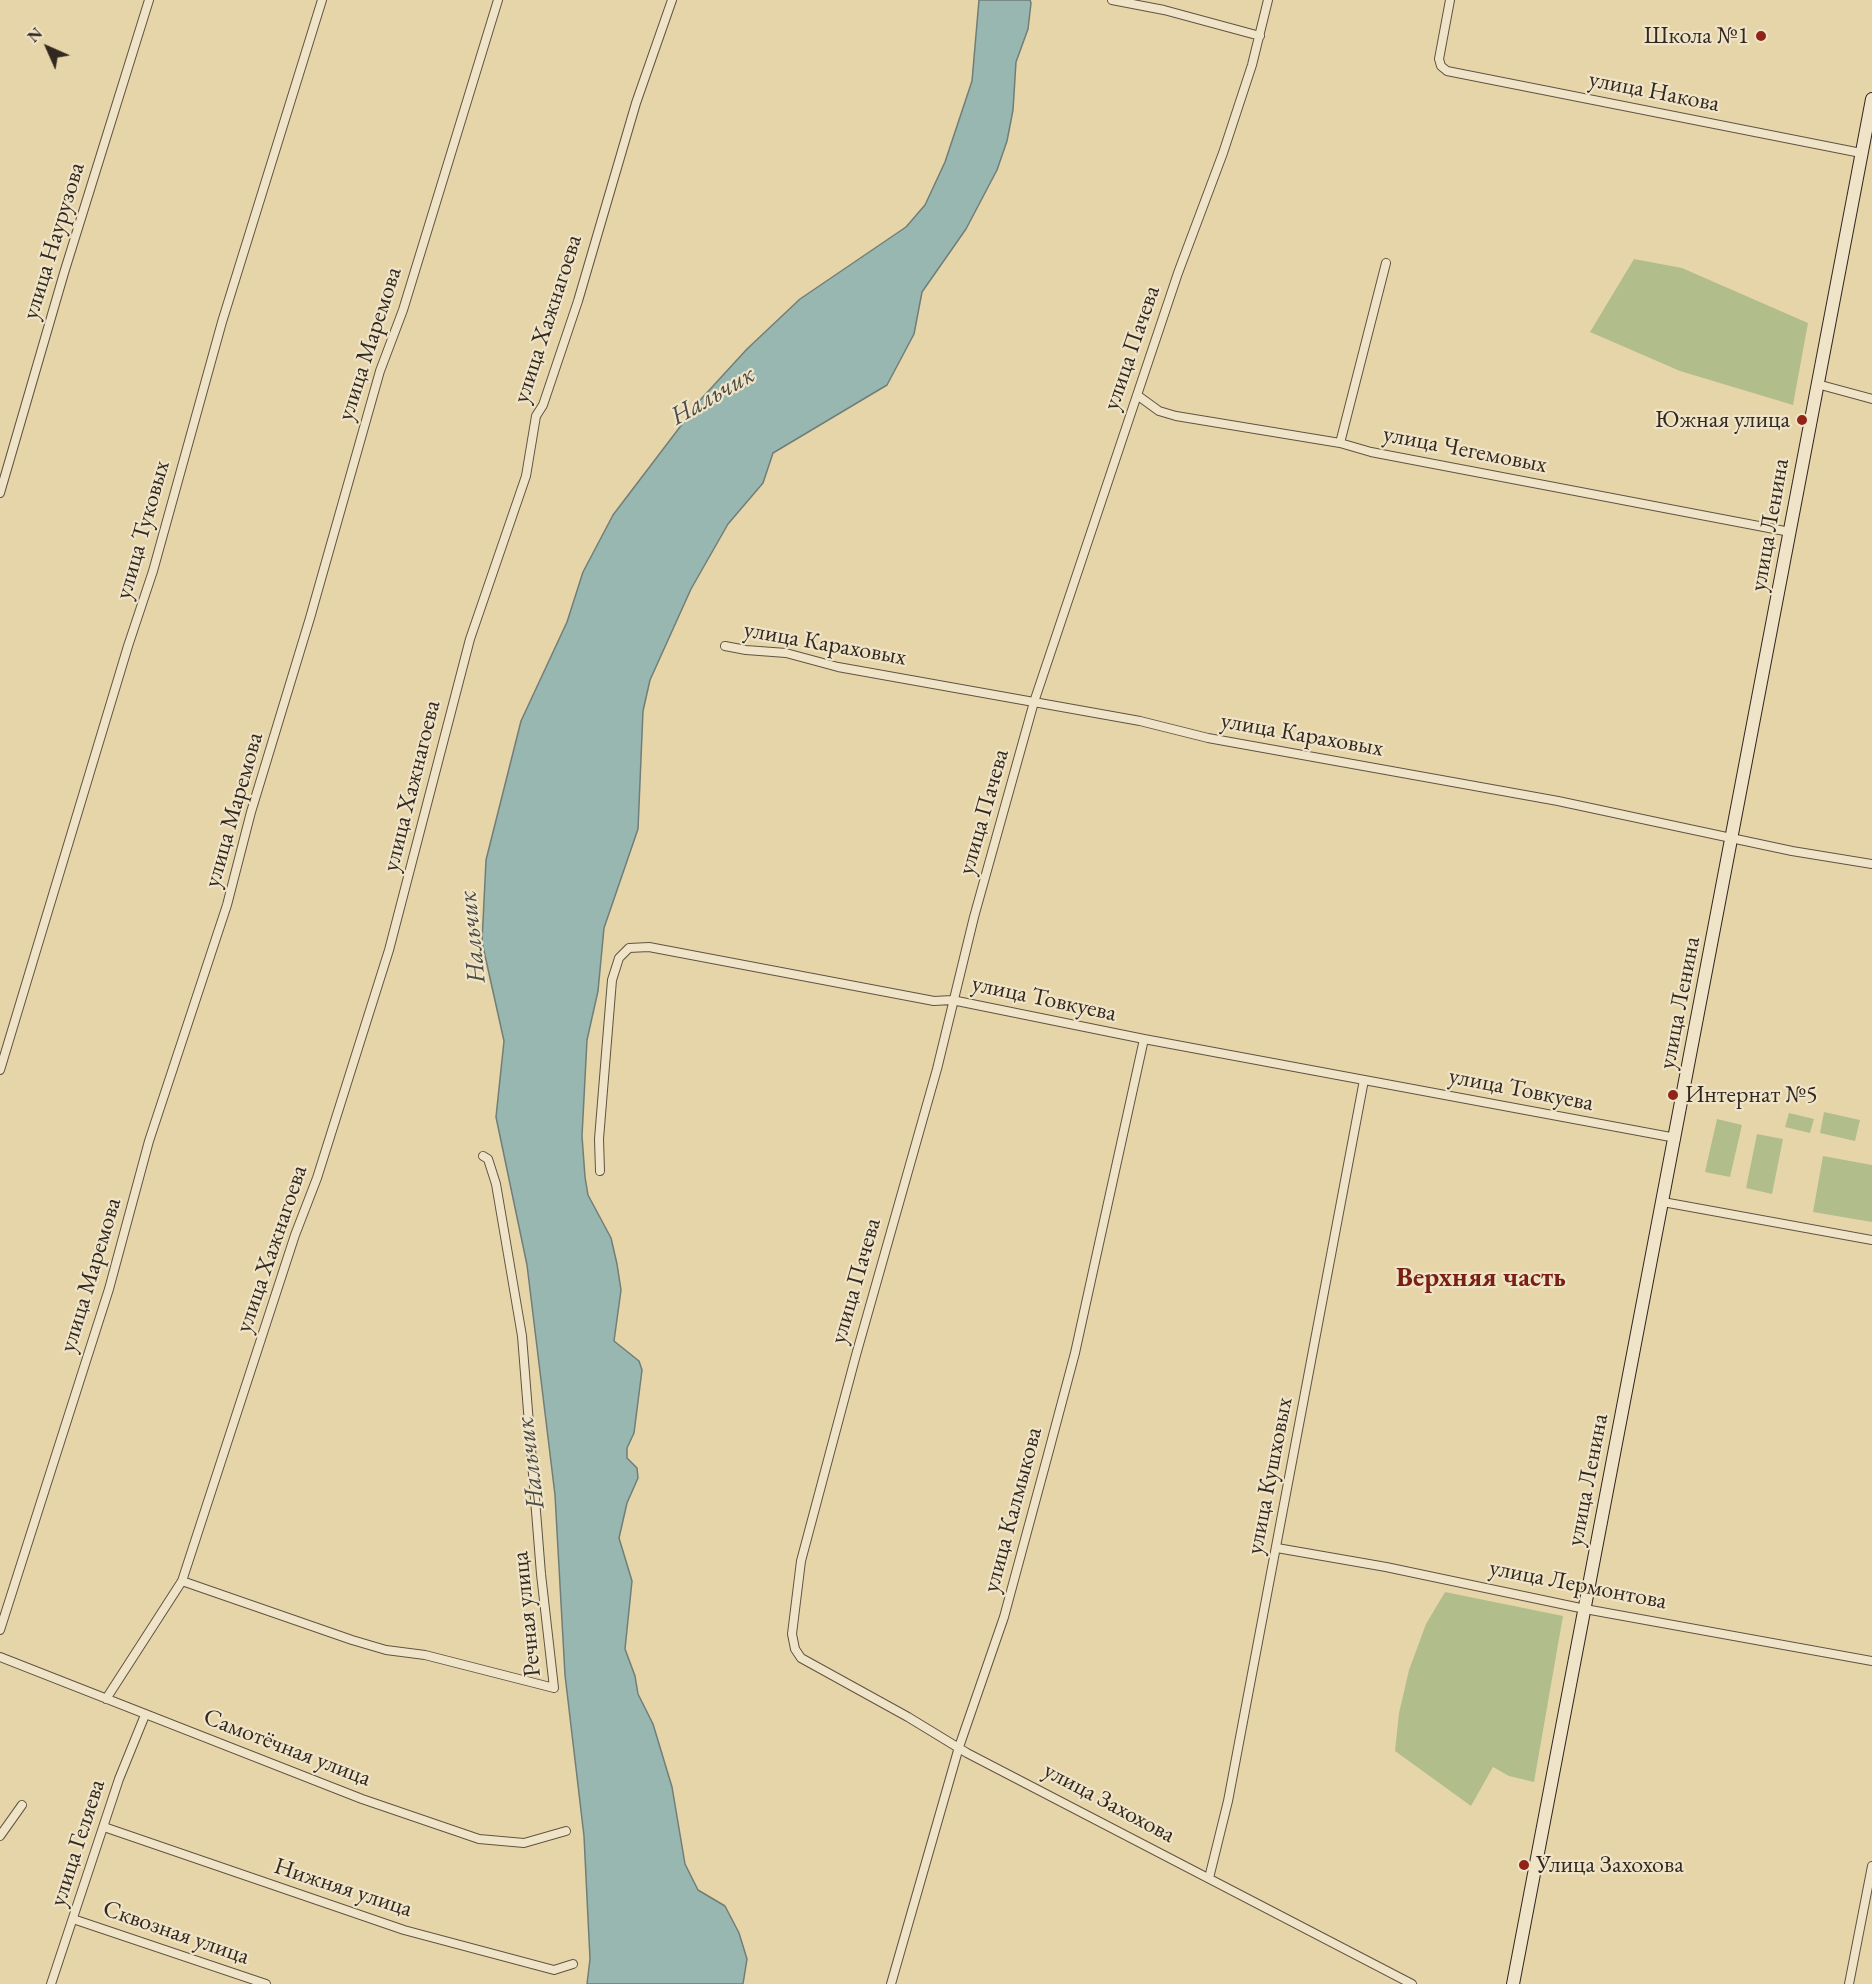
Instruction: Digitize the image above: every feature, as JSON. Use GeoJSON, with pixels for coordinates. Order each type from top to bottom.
{"type":"FeatureCollection","features":[{"type":"Feature","properties":{"kind":"street","name":"улица Наурузова"},"geometry":{"type":"LineString","coordinates":[[0,494],[64,273],[149,0]]}},
{"type":"Feature","properties":{"kind":"street","name":"улица Туковых"},"geometry":{"type":"LineString","coordinates":[[0,1070],[128,646],[153,571],[222,322],[322,0]]}},
{"type":"Feature","properties":{"kind":"street","name":"улица Маремова"},"geometry":{"type":"LineString","coordinates":[[0,1630],[109,1289],[150,1141],[227,905],[251,812],[307,630],[380,371],[403,310],[498,0]]}},
{"type":"Feature","properties":{"kind":"street","name":"улица Хажнагоева"},"geometry":{"type":"LineString","coordinates":[[182,1581],[296,1235],[317,1178],[389,951],[470,639],[526,476],[536,416],[543,405],[578,301],[636,103],[672,0]]}},
{"type":"Feature","properties":{"kind":"street"},"geometry":{"type":"LineString","coordinates":[[1112,0],[1164,10],[1260,36]]}},
{"type":"Feature","properties":{"kind":"street","name":"улица Пачева"},"geometry":{"type":"LineString","coordinates":[[795,1649],[792,1616],[801,1561],[937,1069],[952,1000],[1034,702],[1137,395],[1227,142],[1260,36],[1268,0]]}},
{"type":"Feature","properties":{"kind":"street","name":"улица Накова"},"geometry":{"type":"LineString","coordinates":[[1450,0],[1439,59],[1441,66],[1454,73],[1861,153]]}},
{"type":"Feature","properties":{"kind":"street","name":"улица Ленина"},"geometry":{"type":"LineString","coordinates":[[1513,1984],[1664,1202],[1872,99]]}},
{"type":"Feature","properties":{"kind":"street"},"geometry":{"type":"LineString","coordinates":[[1340,443],[1386,263]]}},
{"type":"Feature","properties":{"kind":"street"},"geometry":{"type":"LineString","coordinates":[[1817,384],[1872,399]]}},
{"type":"Feature","properties":{"kind":"street","name":"улица Чегемовых"},"geometry":{"type":"LineString","coordinates":[[1137,395],[1159,411],[1176,416],[1340,443],[1371,452],[1790,532]]}},
{"type":"Feature","properties":{"kind":"street","name":"улица Караховых"},"geometry":{"type":"LineString","coordinates":[[725,646],[746,651],[786,653],[838,667],[1140,721],[1208,738],[1558,801],[1792,850],[1872,864]]}},
{"type":"Feature","properties":{"kind":"street","name":"улица Товкуева"},"geometry":{"type":"LineString","coordinates":[[600,1171],[599,1138],[608,1017],[619,958],[629,948],[649,947],[934,1000],[952,1000],[1144,1040],[1676,1138]]}},
{"type":"Feature","properties":{"kind":"street","name":"улица Калмыкова"},"geometry":{"type":"LineString","coordinates":[[891,1984],[959,1747],[1004,1617],[1076,1353],[1144,1040]]}},
{"type":"Feature","properties":{"kind":"street","name":"улица Кушховых"},"geometry":{"type":"LineString","coordinates":[[1209,1878],[1228,1801],[1364,1080]]}},
{"type":"Feature","properties":{"kind":"street","name":"Речная улица"},"geometry":{"type":"LineString","coordinates":[[182,1581],[386,1650],[425,1655],[554,1688],[543,1594],[522,1336],[496,1184],[488,1159],[483,1156]]}},
{"type":"Feature","properties":{"kind":"street"},"geometry":{"type":"LineString","coordinates":[[1664,1202],[1872,1240]]}},
{"type":"Feature","properties":{"kind":"street","name":"улица Лермонтова"},"geometry":{"type":"LineString","coordinates":[[1277,1548],[1386,1567],[1585,1609],[1872,1660]]}},
{"type":"Feature","properties":{"kind":"street"},"geometry":{"type":"LineString","coordinates":[[106,1699],[182,1581]]}},
{"type":"Feature","properties":{"kind":"street","name":"улица Захохова"},"geometry":{"type":"LineString","coordinates":[[795,1649],[801,1658],[959,1747],[1412,1984]]}},
{"type":"Feature","properties":{"kind":"street","name":"Самотёчная улица"},"geometry":{"type":"LineString","coordinates":[[0,1657],[145,1715],[237,1748],[362,1799],[480,1839],[524,1843],[566,1831]]}},
{"type":"Feature","properties":{"kind":"street","name":"улица Геляева"},"geometry":{"type":"LineString","coordinates":[[51,1984],[145,1715]]}},
{"type":"Feature","properties":{"kind":"street"},"geometry":{"type":"LineString","coordinates":[[0,1836],[22,1805]]}},
{"type":"Feature","properties":{"kind":"street","name":"Нижняя улица"},"geometry":{"type":"LineString","coordinates":[[104,1827],[404,1930],[554,1970],[573,1964]]}},
{"type":"Feature","properties":{"kind":"street"},"geometry":{"type":"LineString","coordinates":[[1849,1984],[1872,1866]]}},
{"type":"Feature","properties":{"kind":"street","name":"Сквозная улица"},"geometry":{"type":"LineString","coordinates":[[73,1919],[266,1984]]}},
{"type":"Feature","properties":{"kind":"green space"},"geometry":{"type":"Polygon","coordinates":[[[1634,259],[1682,268],[1808,323],[1793,405],[1680,371],[1590,332],[1634,259]]]}},
{"type":"Feature","properties":{"kind":"green space"},"geometry":{"type":"Polygon","coordinates":[[[1824,1112],[1860,1120],[1855,1141],[1820,1133],[1824,1112]]]}},
{"type":"Feature","properties":{"kind":"green space"},"geometry":{"type":"Polygon","coordinates":[[[1789,1113],[1814,1119],[1810,1133],[1785,1127],[1789,1113]]]}},
{"type":"Feature","properties":{"kind":"green space"},"geometry":{"type":"Polygon","coordinates":[[[1717,1119],[1742,1125],[1730,1177],[1705,1172],[1717,1119]]]}},
{"type":"Feature","properties":{"kind":"green space"},"geometry":{"type":"Polygon","coordinates":[[[1757,1134],[1783,1139],[1772,1194],[1746,1188],[1757,1134]]]}},
{"type":"Feature","properties":{"kind":"green space"},"geometry":{"type":"Polygon","coordinates":[[[1823,1156],[1872,1165],[1872,1222],[1813,1212],[1823,1156]]]}},
{"type":"Feature","properties":{"kind":"green space"},"geometry":{"type":"Polygon","coordinates":[[[1445,1592],[1563,1616],[1534,1782],[1509,1776],[1493,1767],[1471,1806],[1395,1751],[1399,1713],[1409,1670],[1426,1624],[1445,1592]]]}},
{"type":"Feature","properties":{"kind":"water","name":"Нальчик"},"geometry":{"type":"Polygon","coordinates":[[[979,0],[1030,0],[1031,3],[1028,29],[1016,62],[1013,110],[1007,141],[997,170],[966,229],[922,292],[914,334],[887,385],[773,453],[763,483],[728,524],[691,589],[650,680],[643,711],[638,829],[604,928],[598,991],[587,1040],[582,1136],[585,1177],[588,1195],[611,1238],[617,1264],[621,1290],[614,1341],[639,1361],[642,1370],[634,1433],[627,1448],[627,1458],[637,1468],[638,1478],[627,1503],[619,1538],[632,1581],[625,1649],[635,1676],[638,1694],[653,1724],[672,1787],[685,1864],[698,1890],[725,1906],[739,1933],[747,1959],[743,1984],[587,1984],[590,1959],[584,1836],[565,1675],[555,1495],[527,1265],[496,1117],[504,1041],[482,942],[486,860],[521,721],[567,622],[583,572],[613,515],[702,398],[747,349],[800,299],[906,227],[925,205],[945,162],[972,81],[979,0]]]}},
{"type":"Feature","properties":{"kind":"place","name":"Школа №1"},"geometry":{"type":"Point","coordinates":[1761,36]}},
{"type":"Feature","properties":{"kind":"place","name":"Южная улица"},"geometry":{"type":"Point","coordinates":[1802,420]}},
{"type":"Feature","properties":{"kind":"place","name":"Интернат №5"},"geometry":{"type":"Point","coordinates":[1673,1095]}},
{"type":"Feature","properties":{"kind":"place","name":"Улица Захохова"},"geometry":{"type":"Point","coordinates":[1524,1865]}},
{"type":"Feature","properties":{"kind":"district","name":"Верхняя часть"},"geometry":{"type":"Point","coordinates":[1481,1279]}}]}
